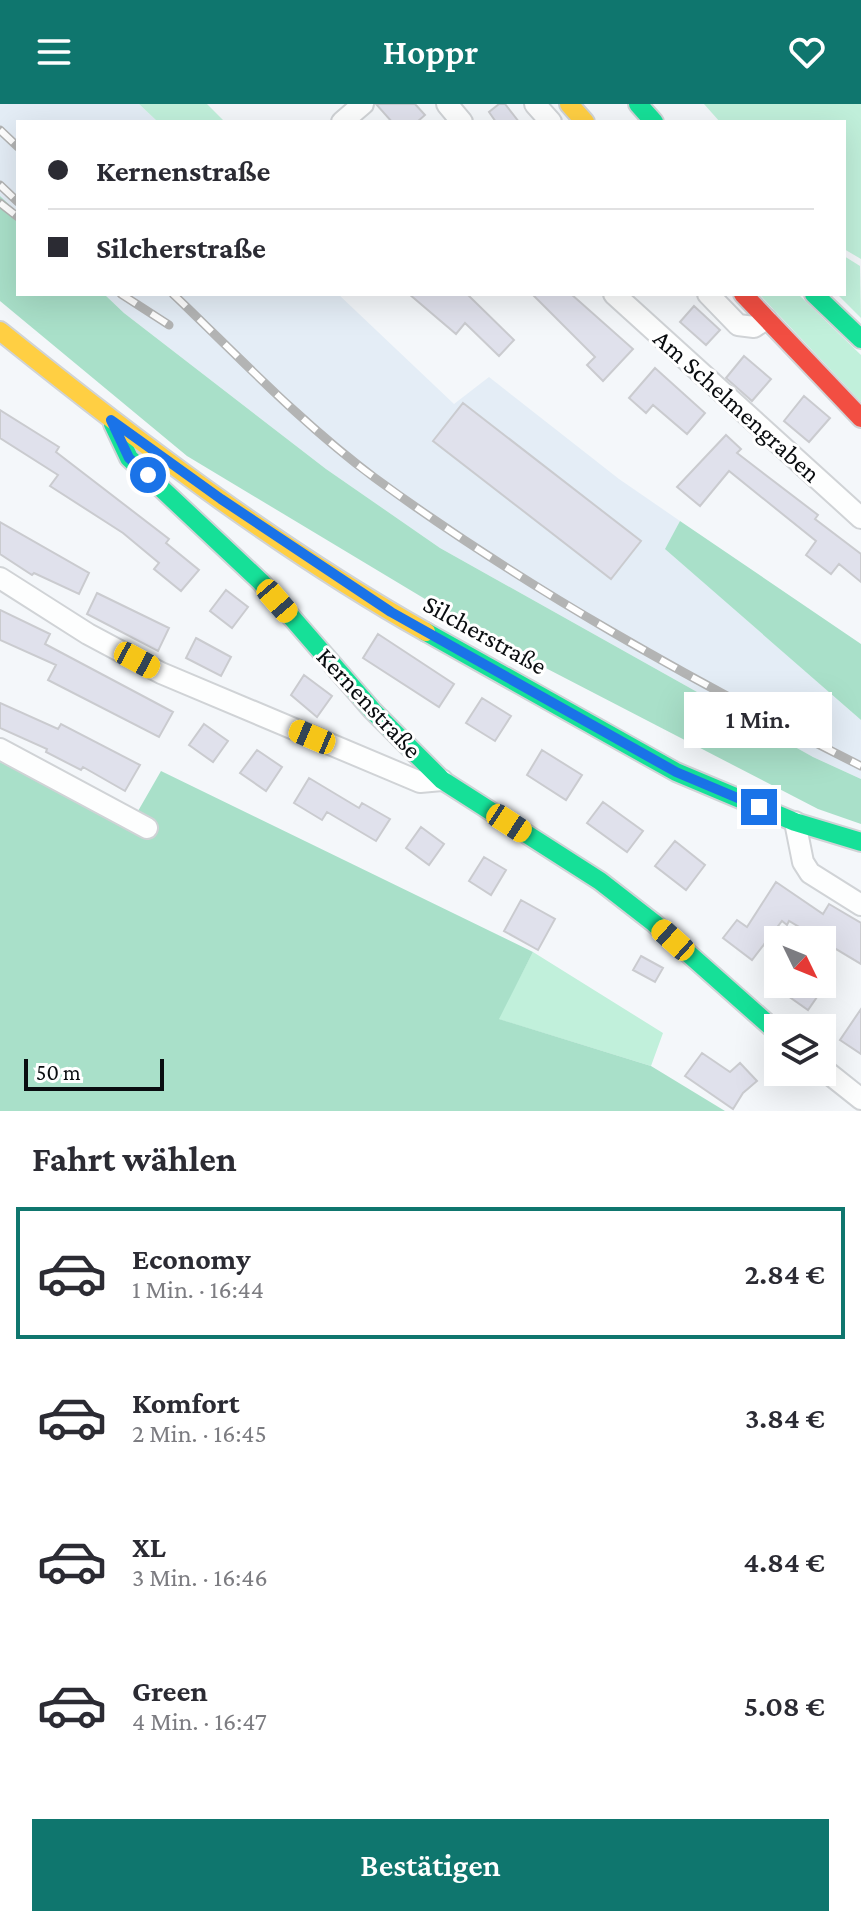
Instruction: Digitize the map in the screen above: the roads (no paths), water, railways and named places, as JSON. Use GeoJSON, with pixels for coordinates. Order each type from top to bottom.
{"type":"FeatureCollection","features":[{"type":"Feature","properties":{"kind":"street"},"geometry":{"type":"LineString","coordinates":[[344,120],[363,104]]}},
{"type":"Feature","properties":{"kind":"street"},"geometry":{"type":"LineString","coordinates":[[447,104],[460,120]]}},
{"type":"Feature","properties":{"kind":"street"},"geometry":{"type":"LineString","coordinates":[[535,104],[549,120]]}},
{"type":"Feature","properties":{"kind":"street"},"geometry":{"type":"LineString","coordinates":[[569,104],[583,120]]}},
{"type":"Feature","properties":{"kind":"street"},"geometry":{"type":"LineString","coordinates":[[638,104],[652,120]]}},
{"type":"Feature","properties":{"kind":"street","name":"Am Schelmengraben"},"geometry":{"type":"LineString","coordinates":[[616,296],[861,518]]}},
{"type":"Feature","properties":{"kind":"street"},"geometry":{"type":"LineString","coordinates":[[710,296],[738,325],[754,327],[766,319]]}},
{"type":"Feature","properties":{"kind":"street"},"geometry":{"type":"LineString","coordinates":[[745,296],[861,418]]}},
{"type":"Feature","properties":{"kind":"street"},"geometry":{"type":"LineString","coordinates":[[816,296],[861,339]]}},
{"type":"Feature","properties":{"kind":"street","name":"Kernenstraße"},"geometry":{"type":"LineString","coordinates":[[0,331],[111,420],[129,458],[261,582],[372,710],[442,780],[600,881],[654,923],[764,1021]]}},
{"type":"Feature","properties":{"kind":"street","name":"Silcherstraße"},"geometry":{"type":"LineString","coordinates":[[111,420],[221,499],[391,612],[676,772],[795,822],[861,842]]}},
{"type":"Feature","properties":{"kind":"street"},"geometry":{"type":"LineString","coordinates":[[0,578],[88,634],[170,678],[420,782],[442,780]]}},
{"type":"Feature","properties":{"kind":"street"},"geometry":{"type":"LineString","coordinates":[[0,749],[147,828]]}},
{"type":"Feature","properties":{"kind":"street"},"geometry":{"type":"LineString","coordinates":[[795,822],[803,862],[810,873],[861,905]]}},
{"type":"Feature","properties":{"kind":"street"},"geometry":{"type":"LineString","coordinates":[[836,1079],[861,1099]]}},
{"type":"Feature","properties":{"kind":"railway"},"geometry":{"type":"LineString","coordinates":[[0,130],[16,145]]}},
{"type":"Feature","properties":{"kind":"railway"},"geometry":{"type":"LineString","coordinates":[[0,185],[16,200]]}},
{"type":"Feature","properties":{"kind":"railway"},"geometry":{"type":"LineString","coordinates":[[0,203],[16,215]]}},
{"type":"Feature","properties":{"kind":"railway"},"geometry":{"type":"LineString","coordinates":[[124,296],[169,325]]}},
{"type":"Feature","properties":{"kind":"railway"},"geometry":{"type":"LineString","coordinates":[[175,296],[322,435],[433,519],[612,632],[861,766]]}}]}
